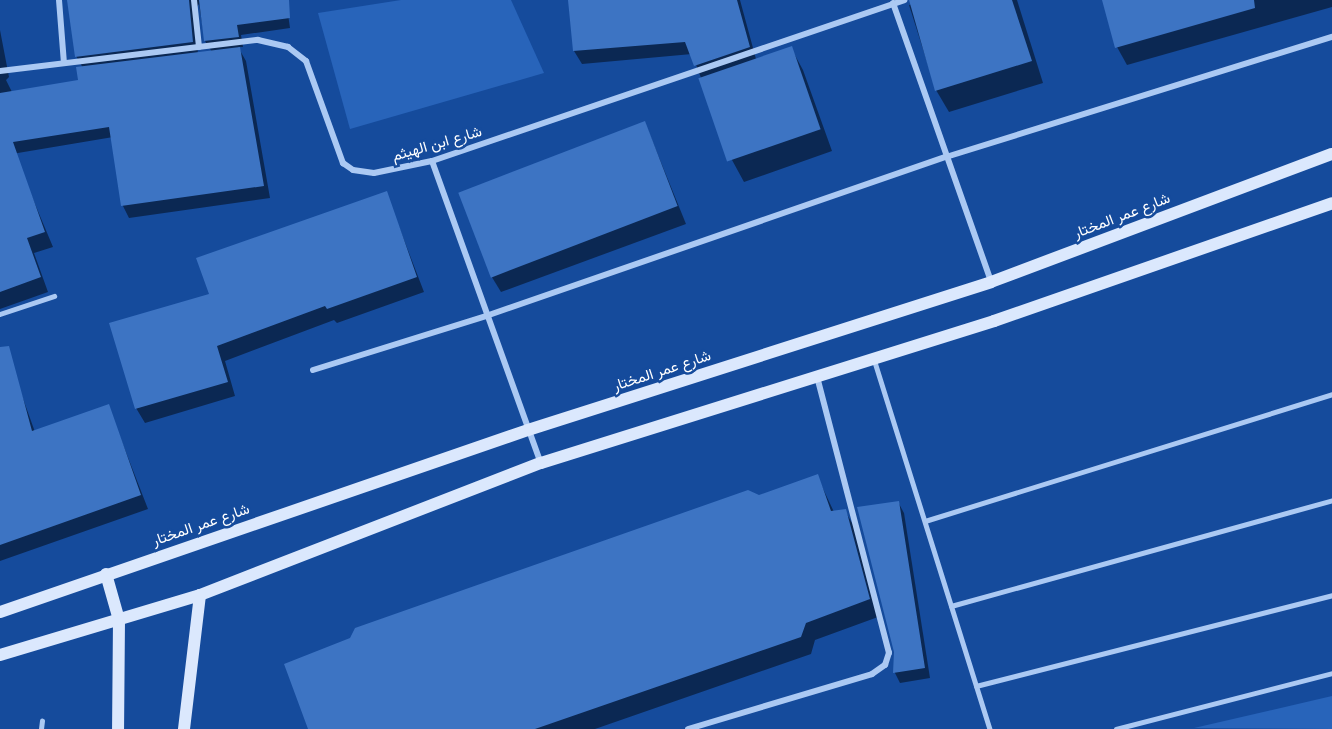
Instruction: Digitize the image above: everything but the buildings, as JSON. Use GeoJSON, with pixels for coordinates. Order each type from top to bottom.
{"type":"FeatureCollection","features":[{"type":"Feature","properties":{"kind":"main road","name":"شارع عمر المختار"},"geometry":{"type":"LineString","coordinates":[[0,612],[528,430],[991,282],[1332,154]]}},
{"type":"Feature","properties":{"kind":"main road"},"geometry":{"type":"LineString","coordinates":[[0,655],[200,595],[541,463],[874,358],[1332,203]]}},
{"type":"Feature","properties":{"kind":"main road"},"geometry":{"type":"LineString","coordinates":[[106,574],[119,620],[118,729]]}},
{"type":"Feature","properties":{"kind":"main road"},"geometry":{"type":"LineString","coordinates":[[183,729],[200,595]]}},
{"type":"Feature","properties":{"kind":"street"},"geometry":{"type":"LineString","coordinates":[[59,0],[64,63]]}},
{"type":"Feature","properties":{"kind":"street"},"geometry":{"type":"LineString","coordinates":[[194,0],[199,47]]}},
{"type":"Feature","properties":{"kind":"street","name":"شارع ابن الهيثم"},"geometry":{"type":"LineString","coordinates":[[0,71],[258,40],[288,47],[306,61],[343,163],[353,170],[374,173],[432,161],[904,0]]}},
{"type":"Feature","properties":{"kind":"street"},"geometry":{"type":"LineString","coordinates":[[893,3],[991,282]]}},
{"type":"Feature","properties":{"kind":"street"},"geometry":{"type":"LineString","coordinates":[[313,370],[486,316],[946,157],[1332,37]]}},
{"type":"Feature","properties":{"kind":"street"},"geometry":{"type":"LineString","coordinates":[[432,161],[486,316],[541,463]]}},
{"type":"Feature","properties":{"kind":"street"},"geometry":{"type":"LineString","coordinates":[[688,729],[872,674],[885,665],[889,653],[817,376]]}},
{"type":"Feature","properties":{"kind":"lane"},"geometry":{"type":"LineString","coordinates":[[0,314],[54,296]]}},
{"type":"Feature","properties":{"kind":"lane"},"geometry":{"type":"LineString","coordinates":[[874,358],[990,729]]}},
{"type":"Feature","properties":{"kind":"lane"},"geometry":{"type":"LineString","coordinates":[[925,521],[1332,394]]}},
{"type":"Feature","properties":{"kind":"lane"},"geometry":{"type":"LineString","coordinates":[[951,606],[1332,500]]}},
{"type":"Feature","properties":{"kind":"lane"},"geometry":{"type":"LineString","coordinates":[[976,686],[1332,595]]}},
{"type":"Feature","properties":{"kind":"lane"},"geometry":{"type":"LineString","coordinates":[[1116,729],[1332,673]]}},
{"type":"Feature","properties":{"kind":"lane"},"geometry":{"type":"LineString","coordinates":[[41,729],[42,721]]}},
{"type":"Feature","properties":{"kind":"shaded area"},"geometry":{"type":"Polygon","coordinates":[[[401,0],[511,0],[544,73],[350,129],[318,13],[401,0]]]}},
{"type":"Feature","properties":{"kind":"shaded area"},"geometry":{"type":"Polygon","coordinates":[[[1332,696],[1332,729],[1194,728],[1332,696]]]}}]}
